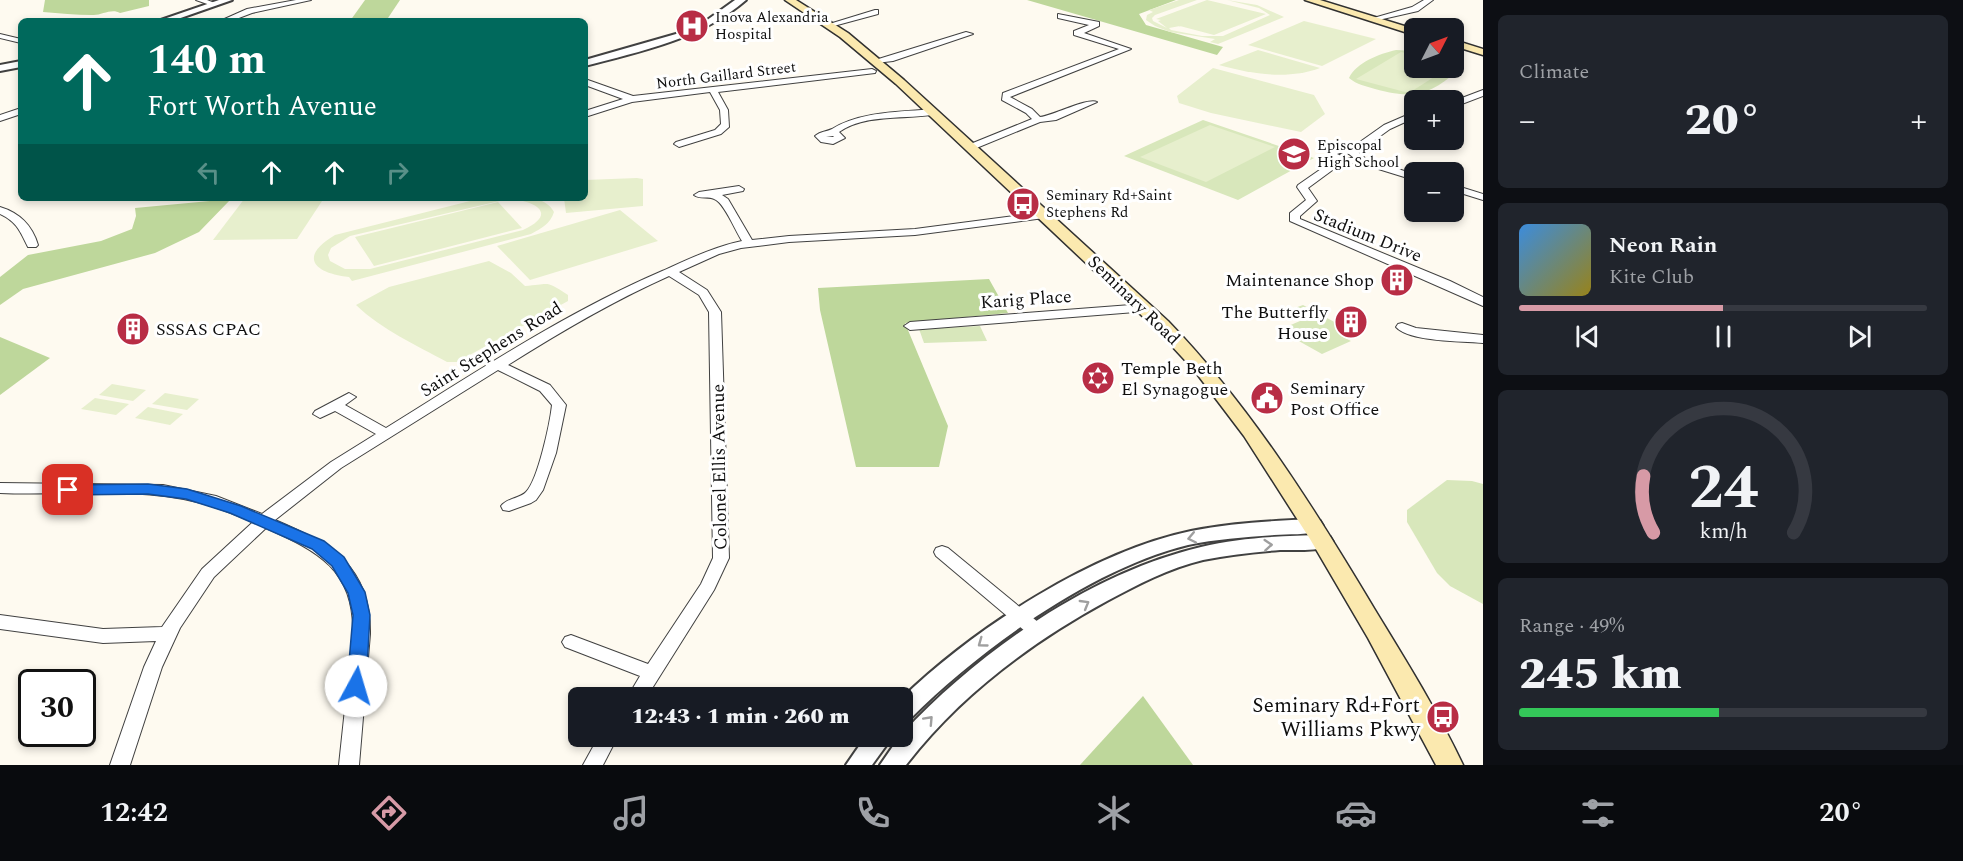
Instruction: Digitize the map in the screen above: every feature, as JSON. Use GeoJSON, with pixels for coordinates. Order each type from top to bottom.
{"type":"FeatureCollection","features":[{"type":"Feature","properties":{"kind":"main road","name":"Seminary Road"},"geometry":{"type":"LineString","coordinates":[[790,0],[830,25],[874,66],[934,112],[1144,308],[1201,366],[1224,394],[1318,534],[1399,669],[1450,765]]}},
{"type":"Feature","properties":{"kind":"main road"},"geometry":{"type":"LineString","coordinates":[[1310,0],[1404,27]]}},
{"type":"Feature","properties":{"kind":"main road"},"geometry":{"type":"LineString","coordinates":[[1322,0],[1377,19]]}},
{"type":"Feature","properties":{"kind":"main road"},"geometry":{"type":"LineString","coordinates":[[1464,45],[1481,49]]}},
{"type":"Feature","properties":{"kind":"street"},"geometry":{"type":"LineString","coordinates":[[200,0],[213,4]]}},
{"type":"Feature","properties":{"kind":"street"},"geometry":{"type":"LineString","coordinates":[[172,18],[228,0]]}},
{"type":"Feature","properties":{"kind":"street"},"geometry":{"type":"LineString","coordinates":[[232,18],[250,11],[307,0]]}},
{"type":"Feature","properties":{"kind":"street"},"geometry":{"type":"LineString","coordinates":[[588,62],[688,33],[714,21],[731,5],[742,0]]}},
{"type":"Feature","properties":{"kind":"street"},"geometry":{"type":"LineString","coordinates":[[1377,19],[1415,9],[1427,0]]}},
{"type":"Feature","properties":{"kind":"street"},"geometry":{"type":"LineString","coordinates":[[830,25],[875,12]]}},
{"type":"Feature","properties":{"kind":"street"},"geometry":{"type":"LineString","coordinates":[[1038,120],[1036,116],[1005,98],[1006,95],[1127,49],[1077,33],[1096,24],[1061,16]]}},
{"type":"Feature","properties":{"kind":"street","name":"North Gaillard Street"},"geometry":{"type":"LineString","coordinates":[[588,113],[632,99],[713,90],[874,66],[969,34]]}},
{"type":"Feature","properties":{"kind":"street"},"geometry":{"type":"LineString","coordinates":[[0,36],[18,40]]}},
{"type":"Feature","properties":{"kind":"street"},"geometry":{"type":"LineString","coordinates":[[0,68],[18,65]]}},
{"type":"Feature","properties":{"kind":"street"},"geometry":{"type":"LineString","coordinates":[[588,83],[632,99]]}},
{"type":"Feature","properties":{"kind":"street"},"geometry":{"type":"LineString","coordinates":[[678,144],[718,132],[726,125],[726,115],[713,90]]}},
{"type":"Feature","properties":{"kind":"street"},"geometry":{"type":"LineString","coordinates":[[1464,100],[1483,93]]}},
{"type":"Feature","properties":{"kind":"street"},"geometry":{"type":"LineString","coordinates":[[971,147],[1038,120],[1053,118],[1093,102]]}},
{"type":"Feature","properties":{"kind":"street"},"geometry":{"type":"LineString","coordinates":[[0,118],[18,112]]}},
{"type":"Feature","properties":{"kind":"street"},"geometry":{"type":"LineString","coordinates":[[832,133],[835,129],[851,123],[934,112]]}},
{"type":"Feature","properties":{"kind":"street","name":"Stadium Drive"},"geometry":{"type":"LineString","coordinates":[[1404,119],[1387,127],[1356,156],[1333,152],[1334,157],[1341,160],[1302,187],[1312,201],[1294,215],[1295,221],[1446,284],[1483,302]]}},
{"type":"Feature","properties":{"kind":"street"},"geometry":{"type":"LineString","coordinates":[[1356,156],[1404,173]]}},
{"type":"Feature","properties":{"kind":"street"},"geometry":{"type":"LineString","coordinates":[[1464,191],[1483,197]]}},
{"type":"Feature","properties":{"kind":"street"},"geometry":{"type":"LineString","coordinates":[[704,194],[731,193],[748,243]]}},
{"type":"Feature","properties":{"kind":"street"},"geometry":{"type":"LineString","coordinates":[[0,210],[24,223],[28,228],[32,245]]}},
{"type":"Feature","properties":{"kind":"street","name":"Saint Stephens Road"},"geometry":{"type":"LineString","coordinates":[[120,765],[153,667],[168,634],[198,586],[264,521],[318,477],[585,312],[715,252],[748,243],[915,232],[1044,214]]}},
{"type":"Feature","properties":{"kind":"street","name":"Colonel Ellis Avenue"},"geometry":{"type":"LineString","coordinates":[[643,687],[708,586],[721,558],[715,312],[711,301],[702,291],[670,272]]}},
{"type":"Feature","properties":{"kind":"street","name":"Karig Place"},"geometry":{"type":"LineString","coordinates":[[910,326],[1144,308]]}},
{"type":"Feature","properties":{"kind":"street"},"geometry":{"type":"LineString","coordinates":[[1402,327],[1413,332],[1483,339]]}},
{"type":"Feature","properties":{"kind":"street"},"geometry":{"type":"LineString","coordinates":[[498,365],[545,388],[559,405],[555,434],[538,485],[532,495],[509,506]]}},
{"type":"Feature","properties":{"kind":"street"},"geometry":{"type":"LineString","coordinates":[[321,414],[349,397]]}},
{"type":"Feature","properties":{"kind":"street"},"geometry":{"type":"LineString","coordinates":[[335,405],[386,434]]}},
{"type":"Feature","properties":{"kind":"street"},"geometry":{"type":"LineString","coordinates":[[0,488],[25,490],[128,489],[171,492],[205,499],[264,521],[306,539],[333,556],[345,570],[356,592],[362,615],[349,765]]}},
{"type":"Feature","properties":{"kind":"street"},"geometry":{"type":"LineString","coordinates":[[913,702],[969,652],[1020,617],[1123,560],[1159,547],[1219,533],[1318,534]]}},
{"type":"Feature","properties":{"kind":"street"},"geometry":{"type":"LineString","coordinates":[[892,765],[946,702],[986,669],[1038,632],[1145,572],[1182,559],[1227,549],[1318,534]]}},
{"type":"Feature","properties":{"kind":"street"},"geometry":{"type":"LineString","coordinates":[[942,552],[1038,632]]}},
{"type":"Feature","properties":{"kind":"street"},"geometry":{"type":"LineString","coordinates":[[0,622],[103,636],[168,634]]}},
{"type":"Feature","properties":{"kind":"street"},"geometry":{"type":"LineString","coordinates":[[571,642],[652,673]]}},
{"type":"Feature","properties":{"kind":"street"},"geometry":{"type":"LineString","coordinates":[[593,765],[603,747]]}},
{"type":"Feature","properties":{"kind":"street"},"geometry":{"type":"LineString","coordinates":[[858,765],[872,747]]}},
{"type":"Feature","properties":{"kind":"green space"},"geometry":{"type":"Polygon","coordinates":[[[45,0],[149,0],[149,6],[120,13],[113,11],[95,15],[80,15],[43,12],[45,0]]]}},
{"type":"Feature","properties":{"kind":"green space"},"geometry":{"type":"Polygon","coordinates":[[[365,0],[400,0],[388,18],[352,18],[365,0]]]}},
{"type":"Feature","properties":{"kind":"green space"},"geometry":{"type":"Polygon","coordinates":[[[1027,0],[1176,0],[1139,14],[1146,25],[1223,47],[1217,55],[1027,0]]]}},
{"type":"Feature","properties":{"kind":"green space"},"geometry":{"type":"Polygon","coordinates":[[[1179,0],[1197,0],[1155,15],[1152,18],[1153,21],[1167,28],[1158,21],[1161,20],[1156,19],[1207,0],[1266,14],[1214,35],[1180,26],[1169,28],[1202,36],[1223,36],[1270,15],[1259,8],[1227,0],[1257,5],[1284,17],[1218,44],[1210,42],[1215,39],[1170,32],[1146,20],[1147,15],[1153,12],[1149,10],[1179,0]]]}},
{"type":"Feature","properties":{"kind":"green space"},"geometry":{"type":"Polygon","coordinates":[[[1304,21],[1376,39],[1322,66],[1248,45],[1304,21]]]}},
{"type":"Feature","properties":{"kind":"green space"},"geometry":{"type":"Polygon","coordinates":[[[1258,50],[1320,68],[1282,75],[1244,71],[1219,65],[1258,50]]]}},
{"type":"Feature","properties":{"kind":"green space"},"geometry":{"type":"Polygon","coordinates":[[[1396,50],[1404,50],[1404,78],[1449,78],[1429,90],[1404,90],[1404,94],[1400,94],[1358,84],[1349,78],[1357,67],[1376,56],[1396,50]]]}},
{"type":"Feature","properties":{"kind":"green space"},"geometry":{"type":"Polygon","coordinates":[[[1401,52],[1404,53],[1404,78],[1432,78],[1414,90],[1404,92],[1356,79],[1401,52]]]}},
{"type":"Feature","properties":{"kind":"green space"},"geometry":{"type":"Polygon","coordinates":[[[1213,68],[1314,95],[1325,114],[1301,132],[1211,113],[1179,103],[1177,96],[1213,68]]]}},
{"type":"Feature","properties":{"kind":"green space"},"geometry":{"type":"Polygon","coordinates":[[[1203,120],[1314,158],[1238,200],[1124,156],[1203,120]]]}},
{"type":"Feature","properties":{"kind":"green space"},"geometry":{"type":"Polygon","coordinates":[[[1210,125],[1275,147],[1206,182],[1140,157],[1210,125]]]}},
{"type":"Feature","properties":{"kind":"green space"},"geometry":{"type":"Polygon","coordinates":[[[643,179],[643,206],[566,213],[564,201],[588,201],[588,180],[643,179]]]}},
{"type":"Feature","properties":{"kind":"green space"},"geometry":{"type":"Polygon","coordinates":[[[229,201],[199,232],[155,253],[23,289],[0,305],[0,277],[28,255],[101,241],[132,229],[136,216],[135,208],[229,201]]]}},
{"type":"Feature","properties":{"kind":"green space"},"geometry":{"type":"Polygon","coordinates":[[[243,201],[322,201],[297,239],[213,240],[243,201]]]}},
{"type":"Feature","properties":{"kind":"green space"},"geometry":{"type":"Polygon","coordinates":[[[470,201],[499,201],[350,236],[331,248],[328,255],[330,261],[345,269],[370,269],[523,230],[534,224],[540,218],[541,213],[539,208],[522,201],[541,201],[554,212],[548,223],[531,234],[352,281],[349,277],[327,272],[315,263],[314,257],[317,250],[335,235],[470,201]]]}},
{"type":"Feature","properties":{"kind":"green space"},"geometry":{"type":"Polygon","coordinates":[[[498,202],[522,228],[374,266],[355,237],[498,202]]]}},
{"type":"Feature","properties":{"kind":"green space"},"geometry":{"type":"Polygon","coordinates":[[[620,210],[658,241],[530,280],[497,246],[620,210]]]}},
{"type":"Feature","properties":{"kind":"green space"},"geometry":{"type":"Polygon","coordinates":[[[489,261],[511,273],[525,286],[548,284],[555,287],[568,295],[568,301],[457,362],[447,362],[400,336],[377,322],[356,305],[389,287],[489,261]]]}},
{"type":"Feature","properties":{"kind":"green space"},"geometry":{"type":"Polygon","coordinates":[[[989,279],[1008,313],[905,323],[948,426],[939,467],[856,467],[820,310],[818,288],[989,279]]]}},
{"type":"Feature","properties":{"kind":"green space"},"geometry":{"type":"Polygon","coordinates":[[[1303,305],[1351,331],[1341,336],[1351,341],[1322,354],[1279,330],[1307,318],[1292,309],[1303,305]]]}},
{"type":"Feature","properties":{"kind":"green space"},"geometry":{"type":"Polygon","coordinates":[[[980,326],[987,341],[924,343],[919,329],[980,326]]]}},
{"type":"Feature","properties":{"kind":"green space"},"geometry":{"type":"Polygon","coordinates":[[[0,337],[50,358],[0,395],[0,337]]]}},
{"type":"Feature","properties":{"kind":"green space"},"geometry":{"type":"Polygon","coordinates":[[[112,384],[146,390],[133,401],[99,395],[112,384]]]}},
{"type":"Feature","properties":{"kind":"green space"},"geometry":{"type":"Polygon","coordinates":[[[165,393],[199,399],[187,410],[152,404],[165,393]]]}},
{"type":"Feature","properties":{"kind":"green space"},"geometry":{"type":"Polygon","coordinates":[[[95,398],[129,404],[116,415],[81,409],[95,398]]]}},
{"type":"Feature","properties":{"kind":"green space"},"geometry":{"type":"Polygon","coordinates":[[[148,407],[183,414],[170,425],[135,418],[148,407]]]}},
{"type":"Feature","properties":{"kind":"green space"},"geometry":{"type":"Polygon","coordinates":[[[1447,480],[1483,484],[1483,604],[1450,586],[1437,573],[1407,522],[1407,510],[1447,480]]]}},
{"type":"Feature","properties":{"kind":"green space"},"geometry":{"type":"Polygon","coordinates":[[[1143,696],[1193,765],[1080,765],[1143,696]]]}},
{"type":"Feature","properties":{"kind":"place","name":"Inova Alexandria Hospital"},"geometry":{"type":"Point","coordinates":[692,26]}},
{"type":"Feature","properties":{"kind":"place","name":"Episcopal High School"},"geometry":{"type":"Point","coordinates":[1294,154]}},
{"type":"Feature","properties":{"kind":"place","name":"Seminary Rd+Saint Stephens Rd"},"geometry":{"type":"Point","coordinates":[1023,204]}},
{"type":"Feature","properties":{"kind":"place","name":"Maintenance Shop"},"geometry":{"type":"Point","coordinates":[1397,280]}},
{"type":"Feature","properties":{"kind":"place","name":"The Butterfly House"},"geometry":{"type":"Point","coordinates":[1351,322]}},
{"type":"Feature","properties":{"kind":"place","name":"SSSAS CPAC"},"geometry":{"type":"Point","coordinates":[133,329]}},
{"type":"Feature","properties":{"kind":"place","name":"Temple Beth El Synagogue"},"geometry":{"type":"Point","coordinates":[1098,378]}},
{"type":"Feature","properties":{"kind":"place","name":"Seminary Post Office"},"geometry":{"type":"Point","coordinates":[1267,398]}},
{"type":"Feature","properties":{"kind":"place","name":"Seminary Rd+Fort Williams Pkwy"},"geometry":{"type":"Point","coordinates":[1443,717]}},
{"type":"Feature","properties":{"kind":"route"},"geometry":{"type":"LineString","coordinates":[[68,490],[148,489],[187,494],[235,510],[318,545],[333,556],[345,570],[356,592],[362,615],[356,686]]}}]}
